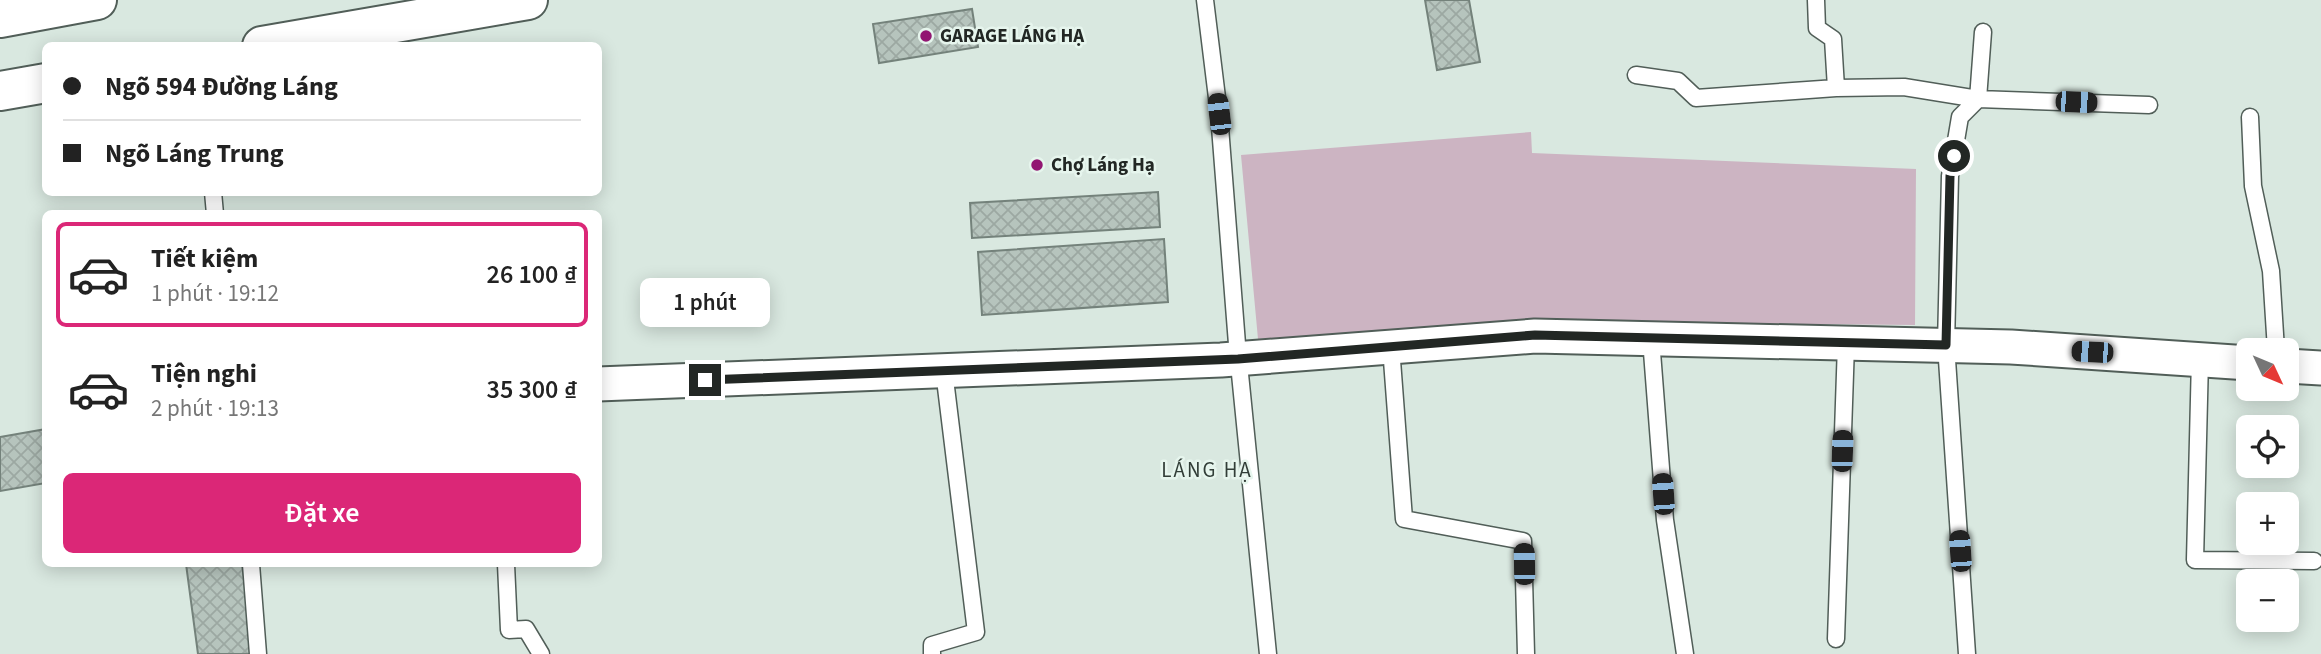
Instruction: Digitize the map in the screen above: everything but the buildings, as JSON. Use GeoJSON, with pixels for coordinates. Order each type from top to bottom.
{"type":"FeatureCollection","features":[{"type":"Feature","properties":{"kind":"main road"},"geometry":{"type":"LineString","coordinates":[[0,18],[97,0]]}},
{"type":"Feature","properties":{"kind":"main road"},"geometry":{"type":"LineString","coordinates":[[285,42],[528,0]]}},
{"type":"Feature","properties":{"kind":"main road"},"geometry":{"type":"LineString","coordinates":[[0,91],[42,84]]}},
{"type":"Feature","properties":{"kind":"street"},"geometry":{"type":"LineString","coordinates":[[602,384],[1238,359],[1535,335],[1946,345],[2236,362]]}},
{"type":"Feature","properties":{"kind":"street"},"geometry":{"type":"LineString","coordinates":[[2300,367],[2321,368]]}},
{"type":"Feature","properties":{"kind":"lane"},"geometry":{"type":"LineString","coordinates":[[1205,0],[1219,114],[1238,359],[1269,654]]}},
{"type":"Feature","properties":{"kind":"lane"},"geometry":{"type":"LineString","coordinates":[[1816,0],[1817,28],[1833,39],[1836,88]]}},
{"type":"Feature","properties":{"kind":"lane"},"geometry":{"type":"LineString","coordinates":[[1967,654],[1946,345],[1950,176],[1960,117],[1978,99],[1983,32]]}},
{"type":"Feature","properties":{"kind":"lane"},"geometry":{"type":"LineString","coordinates":[[1636,75],[1678,81],[1696,98],[1836,88],[1904,87],[1978,99],[2149,105]]}},
{"type":"Feature","properties":{"kind":"lane"},"geometry":{"type":"LineString","coordinates":[[2249,117],[2253,186],[2271,271],[2275,338]]}},
{"type":"Feature","properties":{"kind":"lane"},"geometry":{"type":"LineString","coordinates":[[1651,339],[1665,520],[1685,654]]}},
{"type":"Feature","properties":{"kind":"lane"},"geometry":{"type":"LineString","coordinates":[[1836,639],[1846,344]]}},
{"type":"Feature","properties":{"kind":"lane"},"geometry":{"type":"LineString","coordinates":[[1391,347],[1404,519],[1523,541],[1526,654]]}},
{"type":"Feature","properties":{"kind":"lane"},"geometry":{"type":"LineString","coordinates":[[2200,359],[2195,560],[2314,561]]}},
{"type":"Feature","properties":{"kind":"lane"},"geometry":{"type":"LineString","coordinates":[[932,654],[932,645],[976,632],[944,371]]}},
{"type":"Feature","properties":{"kind":"lane"},"geometry":{"type":"LineString","coordinates":[[251,567],[258,654]]}},
{"type":"Feature","properties":{"kind":"lane"},"geometry":{"type":"LineString","coordinates":[[506,567],[509,630],[526,629],[541,654]]}},
{"type":"Feature","properties":{"kind":"shaded area"},"geometry":{"type":"Polygon","coordinates":[[[1531,132],[1532,153],[1916,169],[1915,325],[1552,322],[1258,339],[1241,155],[1531,132]]]}},
{"type":"Feature","properties":{"kind":"place","name":"GARAGE LÁNG HẠ"},"geometry":{"type":"Point","coordinates":[926,36]}},
{"type":"Feature","properties":{"kind":"place","name":"Chợ Láng Hạ"},"geometry":{"type":"Point","coordinates":[1037,165]}},
{"type":"Feature","properties":{"kind":"district","name":"LÁNG HẠ"},"geometry":{"type":"Point","coordinates":[1207,470]}},
{"type":"Feature","properties":{"kind":"route"},"geometry":{"type":"LineString","coordinates":[[705,380],[1238,359],[1535,335],[1946,345],[1950,176],[1954,156]]}}]}
